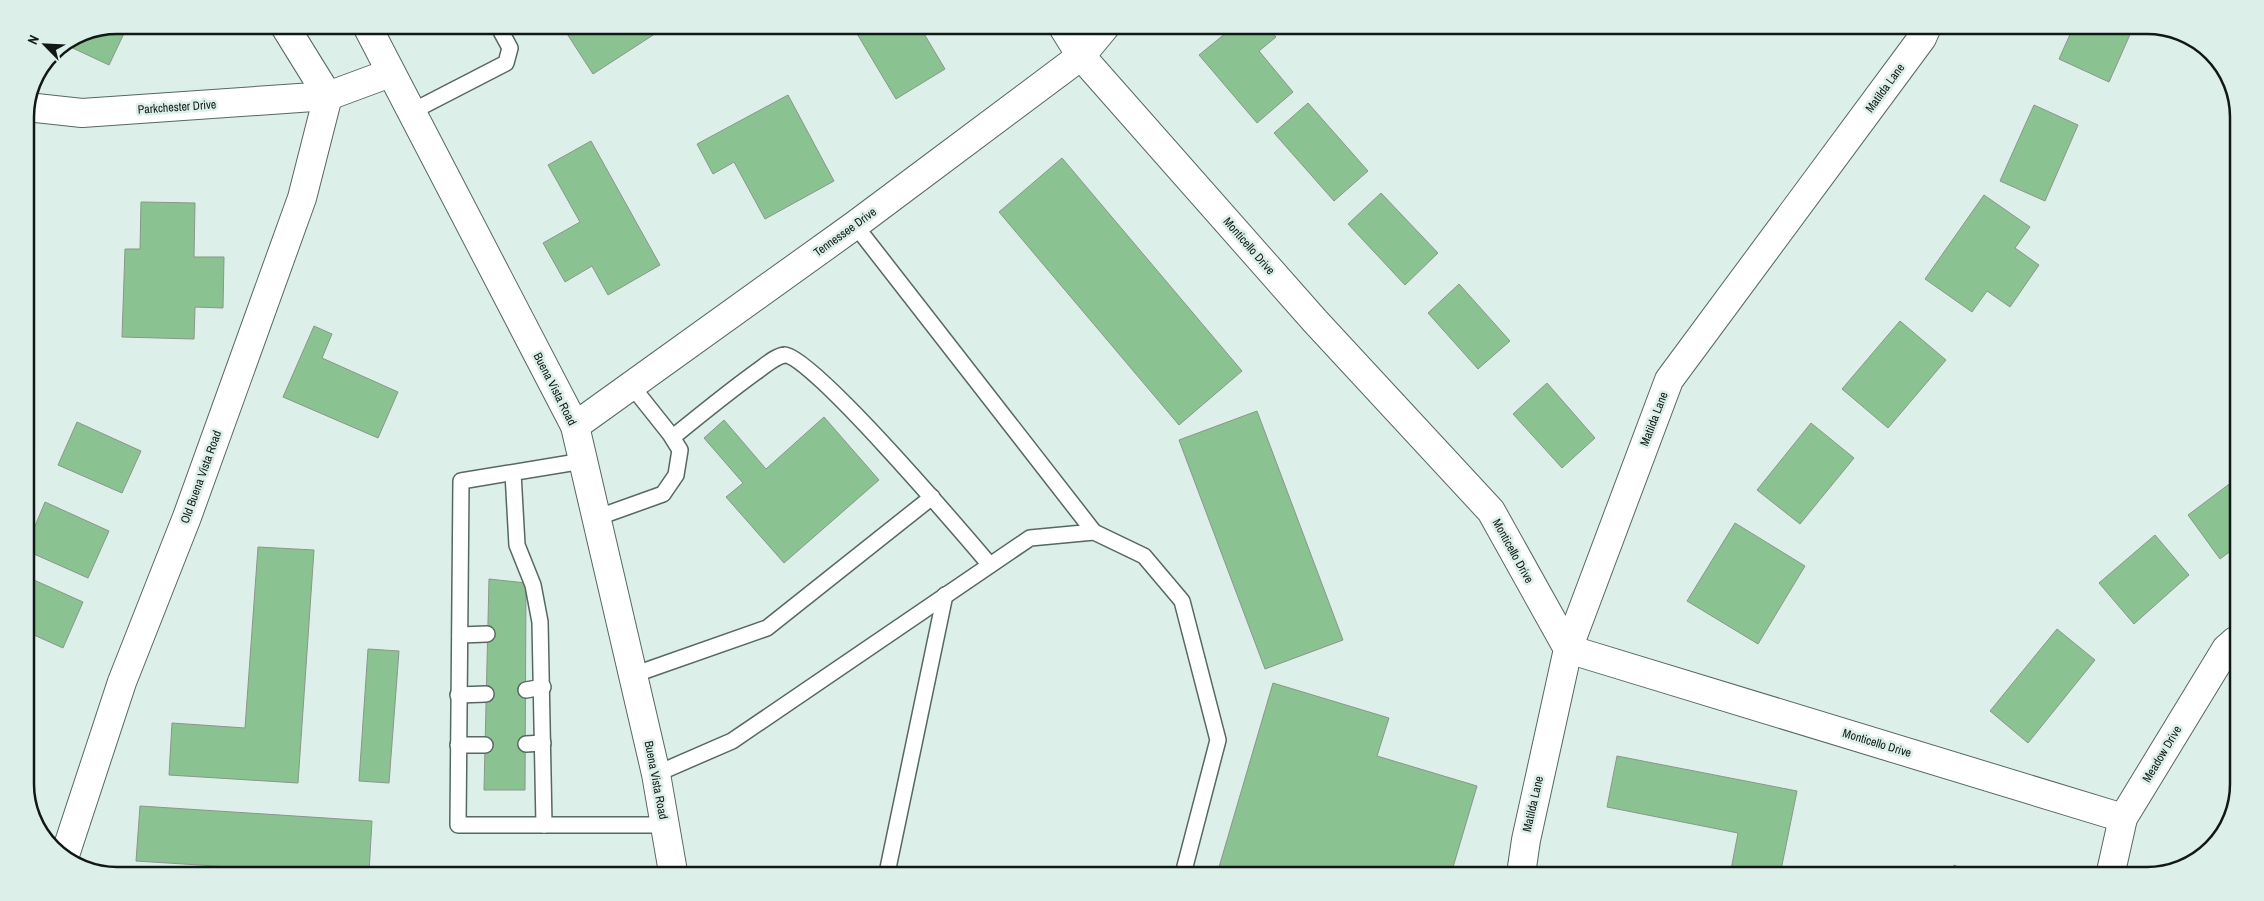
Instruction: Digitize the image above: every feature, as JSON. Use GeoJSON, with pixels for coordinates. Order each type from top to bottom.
{"type":"FeatureCollection","features":[{"type":"Feature","properties":{"kind":"street"},"geometry":{"type":"LineString","coordinates":[[290,34],[328,96]]}},
{"type":"Feature","properties":{"kind":"street","name":"Buena Vista Road"},"geometry":{"type":"LineString","coordinates":[[371,34],[575,426],[656,774],[672,867]]}},
{"type":"Feature","properties":{"kind":"street","name":"Monticello Drive"},"geometry":{"type":"LineString","coordinates":[[1067,34],[1081,56],[1315,321],[1491,510],[1568,649],[2123,818]]}},
{"type":"Feature","properties":{"kind":"street","name":"Tennessee Drive"},"geometry":{"type":"LineString","coordinates":[[575,426],[855,225],[1081,56],[1099,34]]}},
{"type":"Feature","properties":{"kind":"street","name":"Matilda Lane"},"geometry":{"type":"LineString","coordinates":[[1522,867],[1526,840],[1568,649],[1668,380],[1922,34]]}},
{"type":"Feature","properties":{"kind":"street","name":"Parkchester Drive"},"geometry":{"type":"LineString","coordinates":[[35,108],[82,113],[328,96],[390,73]]}},
{"type":"Feature","properties":{"kind":"street","name":"Old Buena Vista Road"},"geometry":{"type":"LineString","coordinates":[[67,850],[122,682],[190,508],[302,198],[328,96]]}},
{"type":"Feature","properties":{"kind":"street","name":"Meadow Drive"},"geometry":{"type":"LineString","coordinates":[[2112,867],[2123,818],[2226,649],[2230,645]]}},
{"type":"Feature","properties":{"kind":"lane"},"geometry":{"type":"LineString","coordinates":[[411,112],[506,63],[510,48],[502,34]]}},
{"type":"Feature","properties":{"kind":"lane"},"geometry":{"type":"LineString","coordinates":[[855,225],[1094,532],[1144,556],[1182,601],[1218,740],[1185,867]]}},
{"type":"Feature","properties":{"kind":"lane"},"geometry":{"type":"LineString","coordinates":[[672,437],[773,360],[790,354],[804,363],[837,395],[932,498],[990,565]]}},
{"type":"Feature","properties":{"kind":"lane"},"geometry":{"type":"LineString","coordinates":[[596,518],[663,494],[676,475],[680,450],[631,385]]}},
{"type":"Feature","properties":{"kind":"lane"},"geometry":{"type":"LineString","coordinates":[[583,461],[461,481],[458,825],[665,825]]}},
{"type":"Feature","properties":{"kind":"lane"},"geometry":{"type":"LineString","coordinates":[[513,472],[517,545],[533,585],[533,633],[543,687],[544,825]]}},
{"type":"Feature","properties":{"kind":"lane"},"geometry":{"type":"LineString","coordinates":[[633,675],[767,628],[932,498]]}},
{"type":"Feature","properties":{"kind":"lane"},"geometry":{"type":"LineString","coordinates":[[656,774],[732,741],[1030,538],[1094,532]]}},
{"type":"Feature","properties":{"kind":"lane"},"geometry":{"type":"LineString","coordinates":[[888,867],[945,596]]}},
{"type":"Feature","properties":{"kind":"lane"},"geometry":{"type":"LineString","coordinates":[[460,635],[488,634]]}},
{"type":"Feature","properties":{"kind":"lane"},"geometry":{"type":"LineString","coordinates":[[526,690],[543,687]]}},
{"type":"Feature","properties":{"kind":"lane"},"geometry":{"type":"LineString","coordinates":[[458,696],[486,694]]}},
{"type":"Feature","properties":{"kind":"lane"},"geometry":{"type":"LineString","coordinates":[[526,744],[542,743]]}},
{"type":"Feature","properties":{"kind":"lane"},"geometry":{"type":"LineString","coordinates":[[458,745],[485,746]]}},
{"type":"Feature","properties":{"kind":"building"},"geometry":{"type":"Polygon","coordinates":[[[124,34],[109,65],[72,48],[85,40],[101,35],[124,34]]]}},
{"type":"Feature","properties":{"kind":"building"},"geometry":{"type":"Polygon","coordinates":[[[567,34],[655,34],[593,74],[567,34]]]}},
{"type":"Feature","properties":{"kind":"building"},"geometry":{"type":"Polygon","coordinates":[[[857,34],[924,34],[945,69],[896,99],[857,34]]]}},
{"type":"Feature","properties":{"kind":"building"},"geometry":{"type":"Polygon","coordinates":[[[1225,34],[1274,34],[1276,37],[1259,51],[1293,92],[1257,123],[1199,55],[1225,34]]]}},
{"type":"Feature","properties":{"kind":"building"},"geometry":{"type":"Polygon","coordinates":[[[2070,34],[2130,34],[2109,82],[2059,59],[2070,34]]]}},
{"type":"Feature","properties":{"kind":"building"},"geometry":{"type":"Polygon","coordinates":[[[788,95],[834,181],[765,219],[734,162],[713,174],[697,144],[788,95]]]}},
{"type":"Feature","properties":{"kind":"building"},"geometry":{"type":"Polygon","coordinates":[[[1308,103],[1368,171],[1334,201],[1274,133],[1308,103]]]}},
{"type":"Feature","properties":{"kind":"building"},"geometry":{"type":"Polygon","coordinates":[[[2034,105],[2078,125],[2045,201],[2000,181],[2034,105]]]}},
{"type":"Feature","properties":{"kind":"building"},"geometry":{"type":"Polygon","coordinates":[[[591,141],[660,265],[608,295],[592,266],[565,282],[543,243],[580,222],[548,165],[591,141]]]}},
{"type":"Feature","properties":{"kind":"building"},"geometry":{"type":"Polygon","coordinates":[[[1062,158],[1242,371],[1179,425],[999,212],[1062,158]]]}},
{"type":"Feature","properties":{"kind":"building"},"geometry":{"type":"Polygon","coordinates":[[[1381,193],[1438,253],[1405,285],[1348,224],[1381,193]]]}},
{"type":"Feature","properties":{"kind":"building"},"geometry":{"type":"Polygon","coordinates":[[[1984,195],[2030,227],[2015,248],[2039,265],[2010,307],[1987,291],[1972,312],[1925,279],[1984,195]]]}},
{"type":"Feature","properties":{"kind":"building"},"geometry":{"type":"Polygon","coordinates":[[[141,202],[195,203],[194,257],[224,257],[223,308],[195,307],[194,339],[122,337],[125,249],[140,249],[141,202]]]}},
{"type":"Feature","properties":{"kind":"building"},"geometry":{"type":"Polygon","coordinates":[[[1459,284],[1510,341],[1478,369],[1428,313],[1459,284]]]}},
{"type":"Feature","properties":{"kind":"building"},"geometry":{"type":"Polygon","coordinates":[[[1900,321],[1946,360],[1888,428],[1842,389],[1900,321]]]}},
{"type":"Feature","properties":{"kind":"building"},"geometry":{"type":"Polygon","coordinates":[[[314,326],[332,334],[322,358],[398,392],[378,438],[283,397],[314,326]]]}},
{"type":"Feature","properties":{"kind":"building"},"geometry":{"type":"Polygon","coordinates":[[[1547,383],[1595,438],[1562,468],[1513,414],[1547,383]]]}},
{"type":"Feature","properties":{"kind":"building"},"geometry":{"type":"Polygon","coordinates":[[[1257,411],[1343,640],[1265,669],[1179,440],[1257,411]]]}},
{"type":"Feature","properties":{"kind":"building"},"geometry":{"type":"Polygon","coordinates":[[[824,417],[879,480],[784,563],[726,497],[743,483],[704,438],[724,420],[766,469],[824,417]]]}},
{"type":"Feature","properties":{"kind":"building"},"geometry":{"type":"Polygon","coordinates":[[[77,422],[141,451],[122,493],[58,465],[77,422]]]}},
{"type":"Feature","properties":{"kind":"building"},"geometry":{"type":"Polygon","coordinates":[[[1811,423],[1854,458],[1800,524],[1757,490],[1811,423]]]}},
{"type":"Feature","properties":{"kind":"building"},"geometry":{"type":"Polygon","coordinates":[[[2230,484],[2230,552],[2220,559],[2188,515],[2230,484]]]}},
{"type":"Feature","properties":{"kind":"building"},"geometry":{"type":"Polygon","coordinates":[[[45,502],[109,531],[88,578],[34,554],[34,528],[45,502]]]}},
{"type":"Feature","properties":{"kind":"building"},"geometry":{"type":"Polygon","coordinates":[[[1735,523],[1805,566],[1758,644],[1687,601],[1735,523]]]}},
{"type":"Feature","properties":{"kind":"building"},"geometry":{"type":"Polygon","coordinates":[[[2155,535],[2189,575],[2134,624],[2099,583],[2155,535]]]}},
{"type":"Feature","properties":{"kind":"building"},"geometry":{"type":"Polygon","coordinates":[[[258,547],[314,550],[298,783],[169,775],[172,723],[245,728],[258,547]]]}},
{"type":"Feature","properties":{"kind":"building"},"geometry":{"type":"Polygon","coordinates":[[[489,579],[526,583],[525,790],[484,790],[489,579]]]}},
{"type":"Feature","properties":{"kind":"building"},"geometry":{"type":"Polygon","coordinates":[[[34,580],[83,602],[63,648],[34,635],[34,580]]]}},
{"type":"Feature","properties":{"kind":"building"},"geometry":{"type":"Polygon","coordinates":[[[2057,629],[2095,660],[2028,743],[1990,711],[2057,629]]]}},
{"type":"Feature","properties":{"kind":"building"},"geometry":{"type":"Polygon","coordinates":[[[368,649],[399,651],[389,783],[359,781],[368,649]]]}},
{"type":"Feature","properties":{"kind":"building"},"geometry":{"type":"Polygon","coordinates":[[[1273,683],[1389,718],[1377,756],[1477,786],[1453,867],[1219,867],[1273,683]]]}},
{"type":"Feature","properties":{"kind":"building"},"geometry":{"type":"Polygon","coordinates":[[[1617,756],[1797,791],[1782,867],[1732,867],[1738,833],[1607,807],[1617,756]]]}},
{"type":"Feature","properties":{"kind":"building"},"geometry":{"type":"Polygon","coordinates":[[[140,806],[372,821],[369,867],[231,867],[136,861],[140,806]]]}}]}
